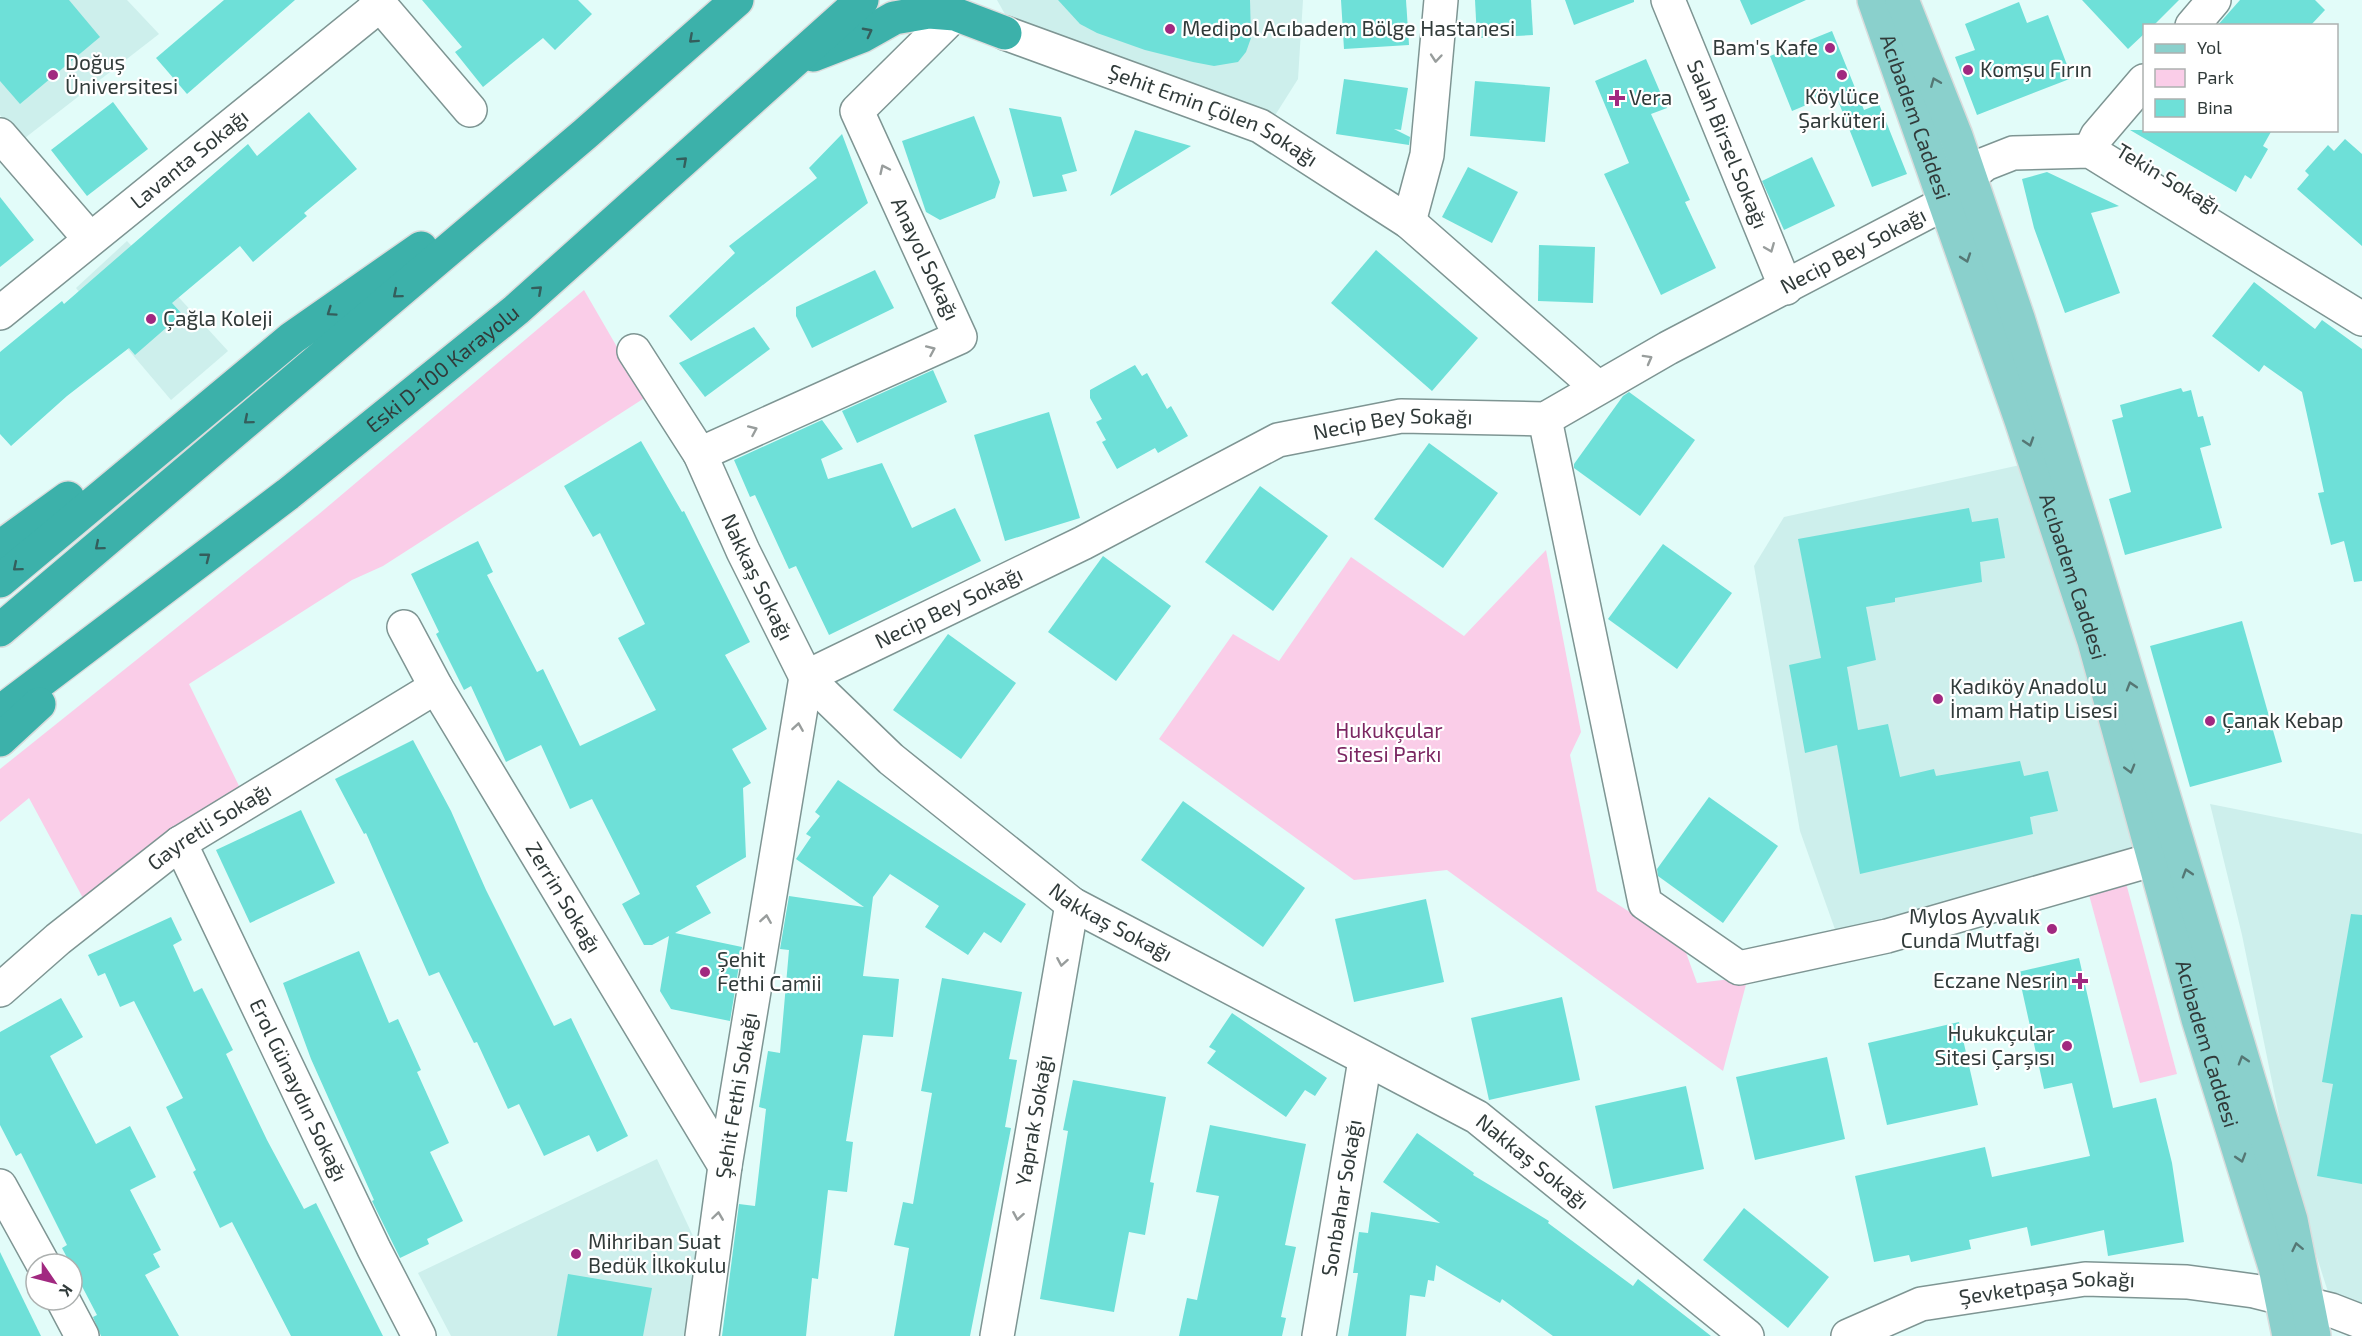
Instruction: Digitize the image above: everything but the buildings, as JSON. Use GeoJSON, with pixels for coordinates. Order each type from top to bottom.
{"type":"FeatureCollection","features":[{"type":"Feature","properties":{"kind":"highway"},"geometry":{"type":"LineString","coordinates":[[0,630],[585,134],[737,0]]}},
{"type":"Feature","properties":{"kind":"highway","name":"Eski D-100 Karayolu"},"geometry":{"type":"LineString","coordinates":[[0,712],[288,494],[516,310],[862,0]]}},
{"type":"Feature","properties":{"kind":"highway"},"geometry":{"type":"LineString","coordinates":[[795,62],[862,36],[894,18],[929,12],[966,7],[1005,33]]}},
{"type":"Feature","properties":{"kind":"highway"},"geometry":{"type":"LineString","coordinates":[[0,547],[292,338],[585,134]]}},
{"type":"Feature","properties":{"kind":"highway"},"geometry":{"type":"LineString","coordinates":[[0,581],[292,338]]}},
{"type":"Feature","properties":{"kind":"highway"},"geometry":{"type":"LineString","coordinates":[[0,740],[159,593]]}},
{"type":"Feature","properties":{"kind":"main road","name":"Acıbadem Caddesi"},"geometry":{"type":"LineString","coordinates":[[1874,0],[1947,202],[2094,641],[2198,1019],[2290,1307]]}},
{"type":"Feature","properties":{"kind":"main road","name":"Acıbadem Caddesi"},"geometry":{"type":"LineString","coordinates":[[1902,0],[1971,175],[2084,527],[2278,1175],[2291,1220],[2289,1336]]}},
{"type":"Feature","properties":{"kind":"street"},"geometry":{"type":"LineString","coordinates":[[1409,222],[1427,155],[1441,0]]}},
{"type":"Feature","properties":{"kind":"street","name":"Salah Birsel Sokağı"},"geometry":{"type":"LineString","coordinates":[[1668,0],[1786,288]]}},
{"type":"Feature","properties":{"kind":"street"},"geometry":{"type":"LineString","coordinates":[[2194,24],[2214,0]]}},
{"type":"Feature","properties":{"kind":"street"},"geometry":{"type":"LineString","coordinates":[[378,3],[470,110]]}},
{"type":"Feature","properties":{"kind":"street","name":"Lavanta Sokağı"},"geometry":{"type":"LineString","coordinates":[[0,313],[378,3]]}},
{"type":"Feature","properties":{"kind":"street","name":"Anayol Sokağı"},"geometry":{"type":"LineString","coordinates":[[700,454],[960,337],[857,111],[966,7]]}},
{"type":"Feature","properties":{"kind":"street","name":"Şehit Emin Çölen Sokağı"},"geometry":{"type":"LineString","coordinates":[[1005,33],[1260,126],[1409,222],[1597,387]]}},
{"type":"Feature","properties":{"kind":"street"},"geometry":{"type":"LineString","coordinates":[[2094,144],[2143,83]]}},
{"type":"Feature","properties":{"kind":"street"},"geometry":{"type":"LineString","coordinates":[[0,135],[90,239]]}},
{"type":"Feature","properties":{"kind":"street","name":"Tekin Sokağı"},"geometry":{"type":"LineString","coordinates":[[1956,136],[1967,142],[2001,144],[2094,144],[2362,295]]}},
{"type":"Feature","properties":{"kind":"street","name":"Tekin Sokağı"},"geometry":{"type":"LineString","coordinates":[[1971,175],[1985,165],[2013,153],[2094,144],[2362,319]]}},
{"type":"Feature","properties":{"kind":"street","name":"Necip Bey Sokağı"},"geometry":{"type":"LineString","coordinates":[[806,678],[1083,543],[1278,440],[1401,416],[1545,419],[1597,387],[1947,202],[1971,175]]}},
{"type":"Feature","properties":{"kind":"street","name":"Nakkaş Sokağı"},"geometry":{"type":"LineString","coordinates":[[634,351],[700,454],[743,550],[806,678],[891,759],[1072,904],[1477,1117],[1747,1336]]}},
{"type":"Feature","properties":{"kind":"street"},"geometry":{"type":"LineString","coordinates":[[1545,419],[1645,903],[1739,968],[1887,936],[2155,859]]}},
{"type":"Feature","properties":{"kind":"street","name":"Zerrin Sokağı"},"geometry":{"type":"LineString","coordinates":[[404,627],[436,687],[725,1166]]}},
{"type":"Feature","properties":{"kind":"street","name":"Şehit Fethi Sokağı"},"geometry":{"type":"LineString","coordinates":[[702,1336],[725,1166],[806,678]]}},
{"type":"Feature","properties":{"kind":"street","name":"Gayretli Sokağı"},"geometry":{"type":"LineString","coordinates":[[0,990],[58,939],[180,843],[436,687]]}},
{"type":"Feature","properties":{"kind":"street","name":"Erol Günaydın Sokağı"},"geometry":{"type":"LineString","coordinates":[[180,843],[374,1249],[419,1336]]}},
{"type":"Feature","properties":{"kind":"street","name":"Yaprak Sokağı"},"geometry":{"type":"LineString","coordinates":[[997,1336],[1072,904]]}},
{"type":"Feature","properties":{"kind":"street","name":"Sonbahar Sokağı"},"geometry":{"type":"LineString","coordinates":[[1319,1336],[1365,1060]]}},
{"type":"Feature","properties":{"kind":"street"},"geometry":{"type":"LineString","coordinates":[[0,1186],[36,1252]]}},
{"type":"Feature","properties":{"kind":"street","name":"Şevketpaşa Sokağı"},"geometry":{"type":"LineString","coordinates":[[1848,1336],[1920,1304],[2085,1279],[2187,1282],[2290,1307],[2331,1310],[2362,1322]]}},
{"type":"Feature","properties":{"kind":"street"},"geometry":{"type":"LineString","coordinates":[[69,1312],[82,1336]]}},
{"type":"Feature","properties":{"kind":"street"},"geometry":{"type":"LineString","coordinates":[[2356,1336],[2362,1333]]}},
{"type":"Feature","properties":{"kind":"shaded area","name":"Doğuş Üniversitesi"},"geometry":{"type":"Polygon","coordinates":[[[0,0],[127,0],[159,34],[21,141],[0,115],[0,0]]]}},
{"type":"Feature","properties":{"kind":"shaded area"},"geometry":{"type":"Polygon","coordinates":[[[997,0],[1303,0],[1298,79],[1274,117],[1006,16],[997,0]]]}},
{"type":"Feature","properties":{"kind":"shaded area","name":"Çağla Koleji"},"geometry":{"type":"Polygon","coordinates":[[[127,241],[228,351],[171,400],[76,288],[127,241]]]}},
{"type":"Feature","properties":{"kind":"shaded area","name":"Kadıköy Anadolu İmam Hatip Lisesi"},"geometry":{"type":"Polygon","coordinates":[[[2020,465],[2041,509],[2147,861],[1842,949],[1800,831],[1754,566],[1784,517],[2020,465]]]}},
{"type":"Feature","properties":{"kind":"shaded area"},"geometry":{"type":"Polygon","coordinates":[[[2210,804],[2362,834],[2362,1303],[2329,1295],[2292,1179],[2242,935],[2210,804]]]}},
{"type":"Feature","properties":{"kind":"shaded area","name":"Mihriban Suat Bedük İlkokulu"},"geometry":{"type":"Polygon","coordinates":[[[657,1159],[693,1236],[698,1280],[689,1336],[451,1336],[418,1273],[657,1159]]]}},
{"type":"Feature","properties":{"kind":"green space"},"geometry":{"type":"Polygon","coordinates":[[[584,290],[646,397],[383,566],[352,580],[189,684],[242,792],[137,856],[84,900],[29,798],[0,822],[0,769],[319,514],[584,290]]]}},
{"type":"Feature","properties":{"kind":"green space","name":"Hukukçular Sitesi Parkı"},"geometry":{"type":"Polygon","coordinates":[[[1546,550],[1581,732],[1570,755],[1597,891],[1684,947],[1697,983],[1748,977],[1723,1071],[1447,870],[1354,880],[1159,739],[1233,634],[1279,661],[1351,557],[1464,636],[1546,550]]]}},
{"type":"Feature","properties":{"kind":"green space"},"geometry":{"type":"Polygon","coordinates":[[[2122,868],[2177,1074],[2140,1083],[2085,880],[2122,868]]]}},
{"type":"Feature","properties":{"kind":"place","name":"Medipol Acıbadem Bölge Hastanesi"},"geometry":{"type":"Point","coordinates":[1170,29]}},
{"type":"Feature","properties":{"kind":"place","name":"Bam's Kafe"},"geometry":{"type":"Point","coordinates":[1830,48]}},
{"type":"Feature","properties":{"kind":"place","name":"Komşu Fırın"},"geometry":{"type":"Point","coordinates":[1968,70]}},
{"type":"Feature","properties":{"kind":"place","name":"Doğuş Üniversitesi"},"geometry":{"type":"Point","coordinates":[53,75]}},
{"type":"Feature","properties":{"kind":"place","name":"Köylüce Şarküteri"},"geometry":{"type":"Point","coordinates":[1842,75]}},
{"type":"Feature","properties":{"kind":"place","name":"Vera"},"geometry":{"type":"Point","coordinates":[1617,98]}},
{"type":"Feature","properties":{"kind":"place","name":"Çağla Koleji"},"geometry":{"type":"Point","coordinates":[151,319]}},
{"type":"Feature","properties":{"kind":"place","name":"Kadıköy Anadolu İmam Hatip Lisesi"},"geometry":{"type":"Point","coordinates":[1938,699]}},
{"type":"Feature","properties":{"kind":"place","name":"Çanak Kebap"},"geometry":{"type":"Point","coordinates":[2210,721]}},
{"type":"Feature","properties":{"kind":"place","name":"Mylos Ayvalık Cunda Mutfağı"},"geometry":{"type":"Point","coordinates":[2052,929]}},
{"type":"Feature","properties":{"kind":"place","name":"Şehit Fethi Camii"},"geometry":{"type":"Point","coordinates":[705,972]}},
{"type":"Feature","properties":{"kind":"place","name":"Eczane Nesrin"},"geometry":{"type":"Point","coordinates":[2080,981]}},
{"type":"Feature","properties":{"kind":"place","name":"Hukukçular Sitesi Çarşısı"},"geometry":{"type":"Point","coordinates":[2067,1046]}},
{"type":"Feature","properties":{"kind":"place","name":"Mihriban Suat Bedük İlkokulu"},"geometry":{"type":"Point","coordinates":[576,1254]}}]}
